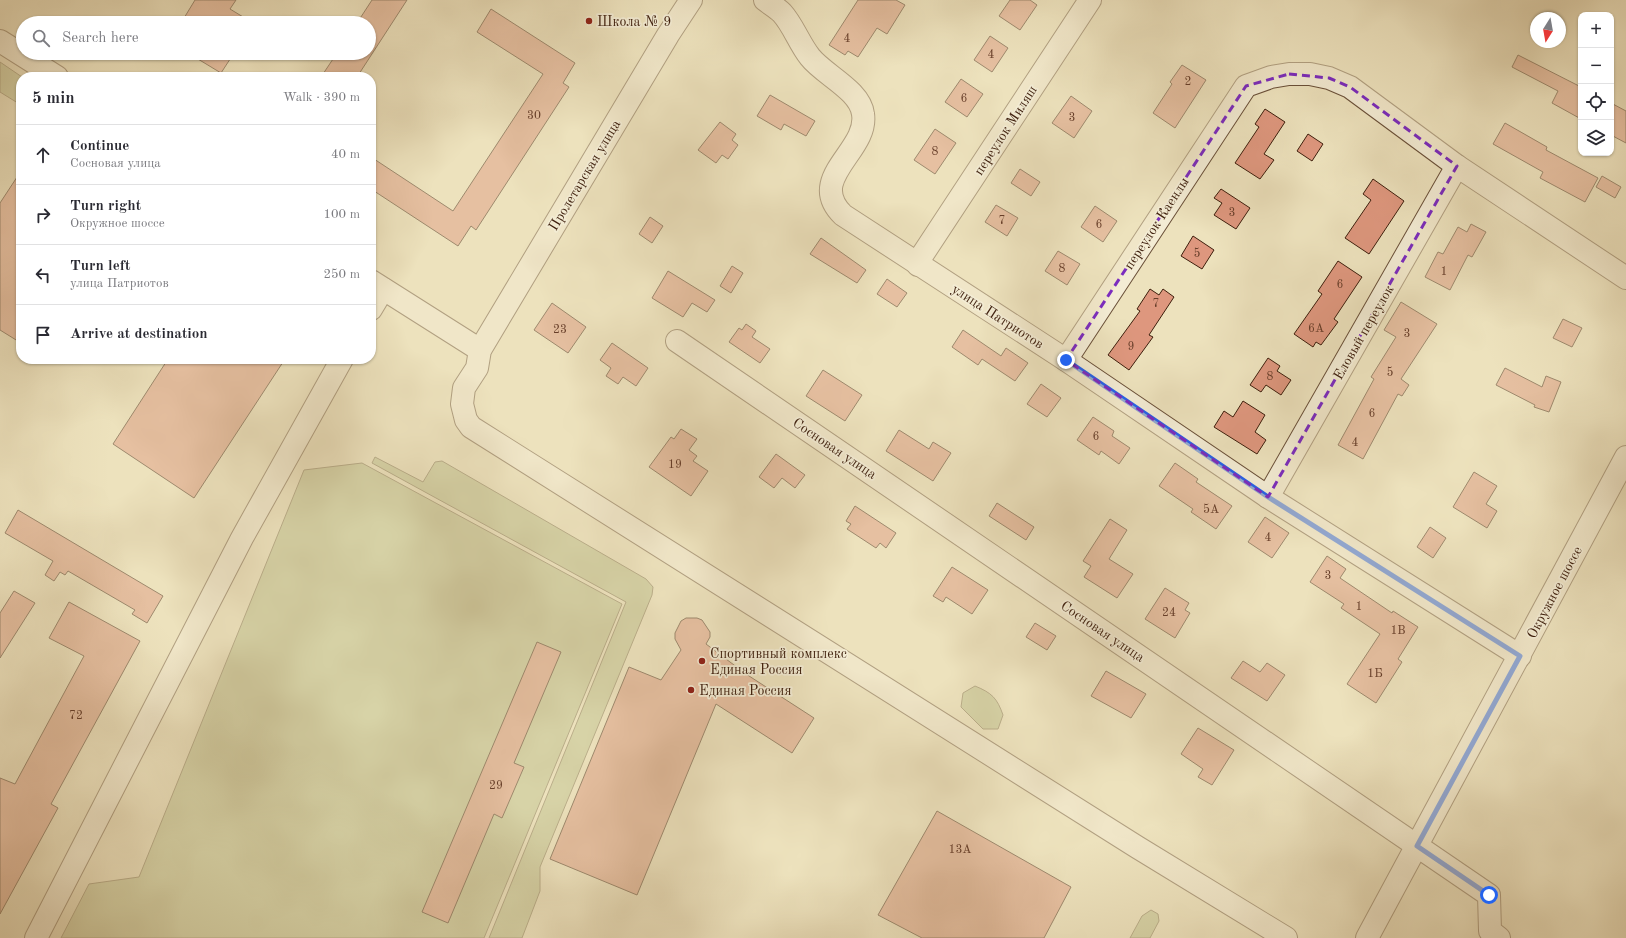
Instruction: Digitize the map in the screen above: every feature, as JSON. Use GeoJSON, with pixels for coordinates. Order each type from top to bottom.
{"type":"FeatureCollection","features":[{"type":"Feature","properties":{"kind":"street","name":"Пролетарская улица"},"geometry":{"type":"LineString","coordinates":[[691,0],[623,110],[480,350],[477,368],[464,388],[462,404],[466,420],[471,427],[1137,847],[1286,938]]}},
{"type":"Feature","properties":{"kind":"street"},"geometry":{"type":"LineString","coordinates":[[764,0],[787,6]]}},
{"type":"Feature","properties":{"kind":"street","name":"переулок Миляш"},"geometry":{"type":"LineString","coordinates":[[919,262],[1090,0]]}},
{"type":"Feature","properties":{"kind":"street","name":"улица Патриотов"},"geometry":{"type":"LineString","coordinates":[[787,6],[810,57],[855,97],[863,113],[862,130],[831,185],[832,201],[843,215],[919,262],[1268,497],[1520,656]]}},
{"type":"Feature","properties":{"kind":"street"},"geometry":{"type":"LineString","coordinates":[[0,41],[16,51]]}},
{"type":"Feature","properties":{"kind":"street"},"geometry":{"type":"LineString","coordinates":[[30,60],[49,72]]}},
{"type":"Feature","properties":{"kind":"street","name":"переулок Каенлы"},"geometry":{"type":"LineString","coordinates":[[1066,360],[1246,86],[1271,77],[1289,74],[1310,74],[1329,78],[1350,87],[1457,166]]}},
{"type":"Feature","properties":{"kind":"street"},"geometry":{"type":"LineString","coordinates":[[1457,166],[1626,278]]}},
{"type":"Feature","properties":{"kind":"street","name":"Еловый переулок"},"geometry":{"type":"LineString","coordinates":[[1268,497],[1457,166]]}},
{"type":"Feature","properties":{"kind":"street"},"geometry":{"type":"LineString","coordinates":[[377,285],[480,350]]}},
{"type":"Feature","properties":{"kind":"street","name":"Сосновая улица"},"geometry":{"type":"LineString","coordinates":[[677,341],[1489,895],[1490,931],[1499,938]]}},
{"type":"Feature","properties":{"kind":"street"},"geometry":{"type":"LineString","coordinates":[[36,938],[242,538],[339,364]]}},
{"type":"Feature","properties":{"kind":"street","name":"Окружное шоссе"},"geometry":{"type":"LineString","coordinates":[[1367,938],[1626,457]]}},
{"type":"Feature","properties":{"kind":"highlighted area"},"geometry":{"type":"Polygon","coordinates":[[[1289,74],[1329,78],[1350,87],[1457,166],[1268,497],[1066,360],[1246,86],[1289,74]]]}},
{"type":"Feature","properties":{"kind":"green space"},"geometry":{"type":"Polygon","coordinates":[[[0,62],[16,73],[16,102],[0,92],[0,62]]]}},
{"type":"Feature","properties":{"kind":"green space"},"geometry":{"type":"Polygon","coordinates":[[[375,457],[423,482],[435,462],[442,461],[646,579],[653,587],[652,595],[540,867],[540,891],[522,938],[489,938],[626,602],[372,463],[375,457]]]}},
{"type":"Feature","properties":{"kind":"green space"},"geometry":{"type":"Polygon","coordinates":[[[362,463],[622,604],[484,938],[61,938],[89,884],[139,877],[304,470],[362,463]]]}},
{"type":"Feature","properties":{"kind":"green space"},"geometry":{"type":"Polygon","coordinates":[[[975,686],[986,691],[996,700],[1003,715],[998,729],[983,729],[961,707],[963,693],[975,686]]]}},
{"type":"Feature","properties":{"kind":"green space"},"geometry":{"type":"Polygon","coordinates":[[[1151,910],[1158,914],[1159,921],[1150,938],[1130,938],[1142,916],[1151,910]]]}},
{"type":"Feature","properties":{"kind":"building"},"geometry":{"type":"Polygon","coordinates":[[[195,0],[236,0],[230,9],[242,16],[185,16],[195,0]]]}},
{"type":"Feature","properties":{"kind":"building"},"geometry":{"type":"Polygon","coordinates":[[[372,0],[407,0],[376,48],[376,16],[362,16],[372,0]]]}},
{"type":"Feature","properties":{"kind":"building"},"geometry":{"type":"Polygon","coordinates":[[[858,0],[896,0],[905,5],[887,34],[877,28],[858,57],[848,51],[845,55],[829,45],[858,0]]]}},
{"type":"Feature","properties":{"kind":"building"},"geometry":{"type":"Polygon","coordinates":[[[1010,0],[1030,0],[1037,5],[1020,30],[999,16],[1010,0]]]}},
{"type":"Feature","properties":{"kind":"building"},"geometry":{"type":"Polygon","coordinates":[[[491,9],[575,63],[563,83],[569,87],[476,230],[471,226],[458,246],[376,192],[376,160],[453,211],[543,74],[477,32],[491,9]]]}},
{"type":"Feature","properties":{"kind":"building"},"geometry":{"type":"Polygon","coordinates":[[[990,36],[1008,48],[992,72],[974,60],[990,36]]]}},
{"type":"Feature","properties":{"kind":"building"},"geometry":{"type":"Polygon","coordinates":[[[1518,55],[1578,85],[1578,117],[1552,103],[1558,91],[1512,67],[1518,55]]]}},
{"type":"Feature","properties":{"kind":"building"},"geometry":{"type":"Polygon","coordinates":[[[200,60],[229,60],[222,72],[200,60]]]}},
{"type":"Feature","properties":{"kind":"building"},"geometry":{"type":"Polygon","coordinates":[[[332,60],[368,60],[360,72],[324,72],[332,60]]]}},
{"type":"Feature","properties":{"kind":"building"},"geometry":{"type":"Polygon","coordinates":[[[1182,65],[1206,80],[1175,128],[1153,113],[1172,84],[1170,82],[1182,65]]]}},
{"type":"Feature","properties":{"kind":"building"},"geometry":{"type":"Polygon","coordinates":[[[961,79],[983,94],[967,117],[945,102],[961,79]]]}},
{"type":"Feature","properties":{"kind":"building"},"geometry":{"type":"Polygon","coordinates":[[[770,95],[815,121],[806,136],[784,124],[781,130],[757,116],[770,95]]]}},
{"type":"Feature","properties":{"kind":"building"},"geometry":{"type":"Polygon","coordinates":[[[1071,96],[1092,111],[1074,138],[1052,123],[1071,96]]]}},
{"type":"Feature","properties":{"kind":"building"},"geometry":{"type":"Polygon","coordinates":[[[1614,105],[1626,111],[1626,143],[1614,137],[1614,105]]]}},
{"type":"Feature","properties":{"kind":"building"},"geometry":{"type":"Polygon","coordinates":[[[1265,109],[1285,122],[1264,154],[1274,160],[1260,179],[1235,163],[1259,127],[1255,124],[1265,109]]]}},
{"type":"Feature","properties":{"kind":"building"},"geometry":{"type":"Polygon","coordinates":[[[720,122],[736,134],[732,140],[738,145],[728,159],[722,155],[716,163],[698,150],[720,122]]]}},
{"type":"Feature","properties":{"kind":"building"},"geometry":{"type":"Polygon","coordinates":[[[1505,123],[1547,147],[1546,150],[1598,178],[1585,202],[1540,178],[1543,172],[1493,144],[1505,123]]]}},
{"type":"Feature","properties":{"kind":"building"},"geometry":{"type":"Polygon","coordinates":[[[935,129],[956,143],[935,174],[914,160],[935,129]]]}},
{"type":"Feature","properties":{"kind":"building"},"geometry":{"type":"Polygon","coordinates":[[[1308,134],[1323,144],[1312,161],[1297,151],[1308,134]]]}},
{"type":"Feature","properties":{"kind":"building"},"geometry":{"type":"Polygon","coordinates":[[[1020,169],[1040,182],[1031,196],[1011,183],[1020,169]]]}},
{"type":"Feature","properties":{"kind":"building"},"geometry":{"type":"Polygon","coordinates":[[[1602,176],[1621,187],[1615,198],[1596,187],[1602,176]]]}},
{"type":"Feature","properties":{"kind":"building"},"geometry":{"type":"Polygon","coordinates":[[[16,179],[16,340],[0,330],[0,203],[16,179]]]}},
{"type":"Feature","properties":{"kind":"building"},"geometry":{"type":"Polygon","coordinates":[[[1373,179],[1404,201],[1369,254],[1345,238],[1371,200],[1363,194],[1373,179]]]}},
{"type":"Feature","properties":{"kind":"building"},"geometry":{"type":"Polygon","coordinates":[[[1221,189],[1250,208],[1236,229],[1214,215],[1222,203],[1214,198],[1221,189]]]}},
{"type":"Feature","properties":{"kind":"building"},"geometry":{"type":"Polygon","coordinates":[[[996,205],[1018,218],[1007,236],[985,222],[996,205]]]}},
{"type":"Feature","properties":{"kind":"building"},"geometry":{"type":"Polygon","coordinates":[[[1095,206],[1117,221],[1103,242],[1081,227],[1095,206]]]}},
{"type":"Feature","properties":{"kind":"building"},"geometry":{"type":"Polygon","coordinates":[[[650,217],[663,226],[652,243],[639,234],[650,217]]]}},
{"type":"Feature","properties":{"kind":"building"},"geometry":{"type":"Polygon","coordinates":[[[1471,224],[1486,232],[1472,257],[1468,255],[1450,290],[1425,277],[1438,252],[1443,254],[1458,227],[1467,232],[1471,224]]]}},
{"type":"Feature","properties":{"kind":"building"},"geometry":{"type":"Polygon","coordinates":[[[1193,236],[1214,250],[1202,269],[1181,256],[1193,236]]]}},
{"type":"Feature","properties":{"kind":"building"},"geometry":{"type":"Polygon","coordinates":[[[821,238],[866,270],[857,283],[810,254],[821,238]]]}},
{"type":"Feature","properties":{"kind":"building"},"geometry":{"type":"Polygon","coordinates":[[[1058,251],[1080,264],[1067,285],[1045,271],[1058,251]]]}},
{"type":"Feature","properties":{"kind":"building"},"geometry":{"type":"Polygon","coordinates":[[[1338,261],[1362,277],[1334,319],[1338,322],[1321,345],[1316,342],[1313,347],[1294,334],[1322,294],[1318,291],[1338,261]]]}},
{"type":"Feature","properties":{"kind":"building"},"geometry":{"type":"Polygon","coordinates":[[[732,266],[743,273],[731,293],[720,286],[732,266]]]}},
{"type":"Feature","properties":{"kind":"building"},"geometry":{"type":"Polygon","coordinates":[[[668,271],[715,300],[707,312],[692,303],[683,317],[652,298],[668,271]]]}},
{"type":"Feature","properties":{"kind":"building"},"geometry":{"type":"Polygon","coordinates":[[[887,279],[907,293],[897,307],[877,294],[887,279]]]}},
{"type":"Feature","properties":{"kind":"building"},"geometry":{"type":"Polygon","coordinates":[[[1150,289],[1159,295],[1163,289],[1174,297],[1149,335],[1153,337],[1129,370],[1108,355],[1140,311],[1137,309],[1150,289]]]}},
{"type":"Feature","properties":{"kind":"building"},"geometry":{"type":"Polygon","coordinates":[[[1401,302],[1437,324],[1401,379],[1409,385],[1402,396],[1398,394],[1363,459],[1338,445],[1374,379],[1371,377],[1396,337],[1384,330],[1401,302]]]}},
{"type":"Feature","properties":{"kind":"building"},"geometry":{"type":"Polygon","coordinates":[[[552,303],[586,327],[568,353],[534,330],[552,303]]]}},
{"type":"Feature","properties":{"kind":"building"},"geometry":{"type":"Polygon","coordinates":[[[1563,319],[1582,328],[1572,347],[1553,338],[1563,319]]]}},
{"type":"Feature","properties":{"kind":"building"},"geometry":{"type":"Polygon","coordinates":[[[746,324],[756,331],[752,337],[770,349],[760,363],[729,342],[739,328],[742,330],[746,324]]]}},
{"type":"Feature","properties":{"kind":"building"},"geometry":{"type":"Polygon","coordinates":[[[963,330],[1001,356],[1006,348],[1028,363],[1015,381],[982,359],[978,365],[952,347],[963,330]]]}},
{"type":"Feature","properties":{"kind":"building"},"geometry":{"type":"Polygon","coordinates":[[[612,343],[648,368],[636,386],[623,377],[618,384],[606,376],[611,368],[600,360],[612,343]]]}},
{"type":"Feature","properties":{"kind":"building"},"geometry":{"type":"Polygon","coordinates":[[[1268,358],[1280,366],[1277,371],[1291,380],[1281,395],[1266,385],[1261,392],[1250,385],[1268,358]]]}},
{"type":"Feature","properties":{"kind":"building"},"geometry":{"type":"Polygon","coordinates":[[[165,364],[282,364],[194,498],[113,444],[165,364]]]}},
{"type":"Feature","properties":{"kind":"building"},"geometry":{"type":"Polygon","coordinates":[[[1505,368],[1542,387],[1546,376],[1561,382],[1549,412],[1534,407],[1535,405],[1496,385],[1505,368]]]}},
{"type":"Feature","properties":{"kind":"building"},"geometry":{"type":"Polygon","coordinates":[[[823,370],[862,395],[845,421],[806,396],[823,370]]]}},
{"type":"Feature","properties":{"kind":"building"},"geometry":{"type":"Polygon","coordinates":[[[1041,384],[1061,398],[1047,417],[1027,404],[1041,384]]]}},
{"type":"Feature","properties":{"kind":"building"},"geometry":{"type":"Polygon","coordinates":[[[1243,401],[1265,415],[1255,432],[1266,440],[1257,454],[1214,427],[1224,411],[1233,417],[1243,401]]]}},
{"type":"Feature","properties":{"kind":"building"},"geometry":{"type":"Polygon","coordinates":[[[1093,417],[1114,431],[1112,436],[1130,448],[1119,464],[1101,451],[1099,455],[1077,440],[1093,417]]]}},
{"type":"Feature","properties":{"kind":"building"},"geometry":{"type":"Polygon","coordinates":[[[681,429],[697,439],[689,450],[697,456],[693,461],[708,471],[691,496],[649,467],[671,437],[674,439],[681,429]]]}},
{"type":"Feature","properties":{"kind":"building"},"geometry":{"type":"Polygon","coordinates":[[[899,430],[929,449],[933,442],[951,453],[933,481],[886,451],[899,430]]]}},
{"type":"Feature","properties":{"kind":"building"},"geometry":{"type":"Polygon","coordinates":[[[776,454],[805,475],[795,488],[782,478],[774,488],[759,477],[776,454]]]}},
{"type":"Feature","properties":{"kind":"building"},"geometry":{"type":"Polygon","coordinates":[[[1175,463],[1198,479],[1196,482],[1232,506],[1216,529],[1191,512],[1193,509],[1159,486],[1175,463]]]}},
{"type":"Feature","properties":{"kind":"building"},"geometry":{"type":"Polygon","coordinates":[[[1474,472],[1497,486],[1486,504],[1497,511],[1487,528],[1453,507],[1474,472]]]}},
{"type":"Feature","properties":{"kind":"building"},"geometry":{"type":"Polygon","coordinates":[[[997,503],[1034,527],[1026,540],[989,516],[997,503]]]}},
{"type":"Feature","properties":{"kind":"building"},"geometry":{"type":"Polygon","coordinates":[[[855,506],[896,533],[886,548],[880,543],[876,548],[847,529],[851,524],[846,521],[855,506]]]}},
{"type":"Feature","properties":{"kind":"building"},"geometry":{"type":"Polygon","coordinates":[[[18,510],[163,596],[147,623],[132,614],[135,610],[68,571],[65,575],[60,572],[54,581],[45,575],[53,561],[5,533],[18,510]]]}},
{"type":"Feature","properties":{"kind":"building"},"geometry":{"type":"Polygon","coordinates":[[[1265,517],[1289,533],[1272,558],[1248,542],[1265,517]]]}},
{"type":"Feature","properties":{"kind":"building"},"geometry":{"type":"Polygon","coordinates":[[[1110,519],[1127,530],[1109,559],[1133,574],[1117,598],[1084,577],[1091,566],[1083,561],[1110,519]]]}},
{"type":"Feature","properties":{"kind":"building"},"geometry":{"type":"Polygon","coordinates":[[[1430,527],[1446,538],[1433,558],[1417,547],[1430,527]]]}},
{"type":"Feature","properties":{"kind":"building"},"geometry":{"type":"Polygon","coordinates":[[[1327,556],[1346,569],[1340,578],[1392,613],[1393,611],[1418,627],[1398,659],[1402,662],[1376,703],[1347,684],[1380,634],[1341,608],[1344,604],[1310,582],[1327,556]]]}},
{"type":"Feature","properties":{"kind":"building"},"geometry":{"type":"Polygon","coordinates":[[[952,567],[988,590],[972,614],[946,597],[943,602],[933,596],[952,567]]]}},
{"type":"Feature","properties":{"kind":"building"},"geometry":{"type":"Polygon","coordinates":[[[1165,588],[1189,603],[1185,610],[1190,613],[1175,638],[1145,619],[1165,588]]]}},
{"type":"Feature","properties":{"kind":"building"},"geometry":{"type":"Polygon","coordinates":[[[14,591],[35,603],[0,658],[0,613],[14,591]]]}},
{"type":"Feature","properties":{"kind":"building"},"geometry":{"type":"Polygon","coordinates":[[[69,602],[140,641],[51,804],[58,808],[0,914],[0,778],[15,784],[84,656],[49,638],[69,602]]]}},
{"type":"Feature","properties":{"kind":"building"},"geometry":{"type":"Polygon","coordinates":[[[686,618],[697,618],[702,620],[710,632],[710,637],[706,644],[746,674],[814,718],[792,753],[716,704],[637,895],[550,859],[629,667],[661,680],[681,650],[675,639],[675,633],[681,621],[686,618]]]}},
{"type":"Feature","properties":{"kind":"building"},"geometry":{"type":"Polygon","coordinates":[[[1035,623],[1056,636],[1047,650],[1026,637],[1035,623]]]}},
{"type":"Feature","properties":{"kind":"building"},"geometry":{"type":"Polygon","coordinates":[[[537,642],[561,652],[514,763],[524,767],[502,818],[494,814],[448,923],[422,912],[537,642]]]}},
{"type":"Feature","properties":{"kind":"building"},"geometry":{"type":"Polygon","coordinates":[[[1243,661],[1260,672],[1267,663],[1285,675],[1267,701],[1231,678],[1243,661]]]}},
{"type":"Feature","properties":{"kind":"building"},"geometry":{"type":"Polygon","coordinates":[[[1106,671],[1146,694],[1131,718],[1091,696],[1106,671]]]}},
{"type":"Feature","properties":{"kind":"building"},"geometry":{"type":"Polygon","coordinates":[[[1198,728],[1234,750],[1212,785],[1198,777],[1203,769],[1181,754],[1198,728]]]}},
{"type":"Feature","properties":{"kind":"building"},"geometry":{"type":"Polygon","coordinates":[[[937,811],[1071,887],[1044,938],[922,938],[878,915],[937,811]]]}},
{"type":"Feature","properties":{"kind":"place","name":"Школа № 9"},"geometry":{"type":"Point","coordinates":[589,21]}},
{"type":"Feature","properties":{"kind":"place","name":"Спортивный комплекс Единая Россия"},"geometry":{"type":"Point","coordinates":[702,661]}},
{"type":"Feature","properties":{"kind":"place","name":"Единая Россия"},"geometry":{"type":"Point","coordinates":[691,690]}},
{"type":"Feature","properties":{"kind":"route"},"geometry":{"type":"LineString","coordinates":[[1066,360],[1268,497],[1520,656],[1417,846],[1489,895]]}}]}
